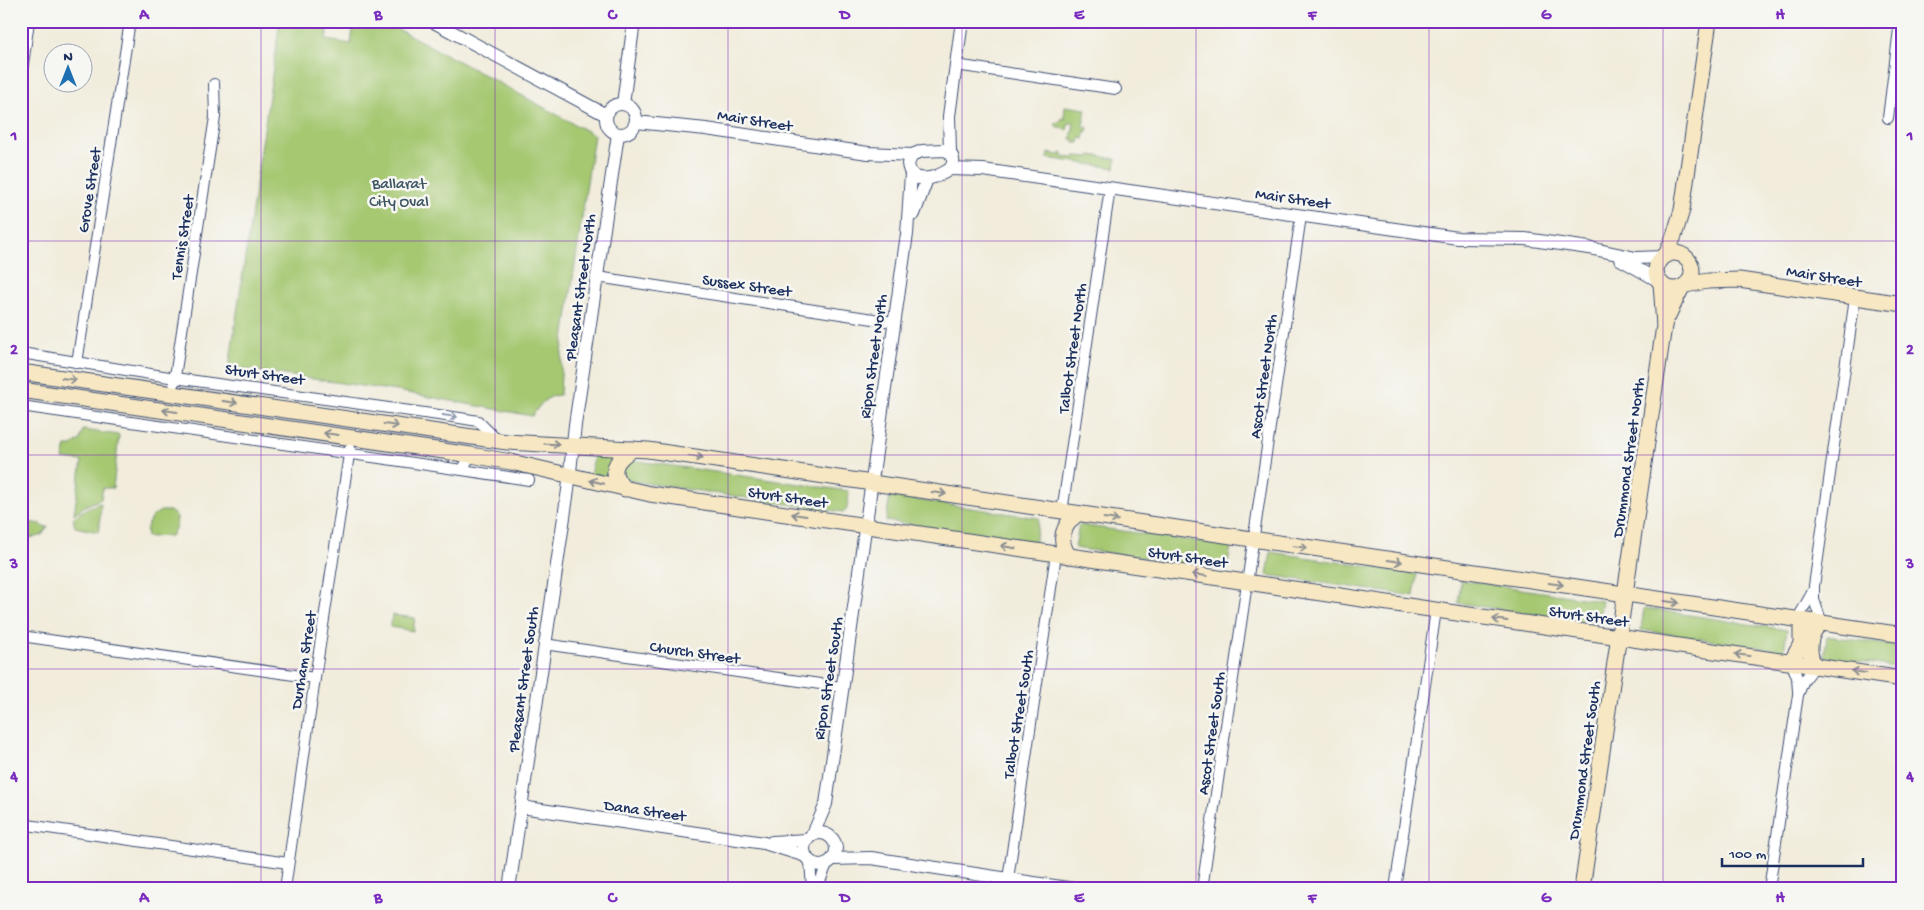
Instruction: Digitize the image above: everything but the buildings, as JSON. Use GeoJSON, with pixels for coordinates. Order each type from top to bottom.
{"type":"FeatureCollection","features":[{"type":"Feature","properties":{"kind":"main road","name":"Drummond Street North"},"geometry":{"type":"LineString","coordinates":[[1618,637],[1664,326],[1660,282],[1656,268],[1664,256],[1679,222],[1682,210],[1709,21]]}},
{"type":"Feature","properties":{"kind":"main road","name":"Drummond Street North"},"geometry":{"type":"LineString","coordinates":[[1664,326],[1691,275],[1684,242],[1682,210]]}},
{"type":"Feature","properties":{"kind":"main road"},"geometry":{"type":"LineString","coordinates":[[1664,256],[1678,254],[1689,262]]}},
{"type":"Feature","properties":{"kind":"main road","name":"Mair Street"},"geometry":{"type":"LineString","coordinates":[[1689,262],[1739,280]]}},
{"type":"Feature","properties":{"kind":"main road","name":"Mair Street"},"geometry":{"type":"LineString","coordinates":[[1684,286],[1708,281],[1739,280],[1903,304]]}},
{"type":"Feature","properties":{"kind":"main road"},"geometry":{"type":"LineString","coordinates":[[1660,282],[1671,288],[1684,286]]}},
{"type":"Feature","properties":{"kind":"main road","name":"Sturt Street"},"geometry":{"type":"LineString","coordinates":[[21,372],[497,440],[633,449],[1903,635]]}},
{"type":"Feature","properties":{"kind":"main road","name":"Sturt Street"},"geometry":{"type":"LineString","coordinates":[[21,390],[471,455],[569,475],[625,489],[1903,679]]}},
{"type":"Feature","properties":{"kind":"main road"},"geometry":{"type":"LineString","coordinates":[[625,489],[618,480],[615,467],[621,456],[633,449]]}},
{"type":"Feature","properties":{"kind":"main road"},"geometry":{"type":"LineString","coordinates":[[1063,512],[1069,520],[1063,530],[1062,540],[1065,550],[1056,554],[1049,546],[1054,539],[1055,529],[1063,512]]}},
{"type":"Feature","properties":{"kind":"main road"},"geometry":{"type":"LineString","coordinates":[[1791,662],[1801,644],[1802,629],[1797,620]]}},
{"type":"Feature","properties":{"kind":"main road"},"geometry":{"type":"LineString","coordinates":[[1815,666],[1811,656],[1811,642],[1814,631],[1822,624]]}},
{"type":"Feature","properties":{"kind":"main road","name":"Drummond Street South"},"geometry":{"type":"LineString","coordinates":[[1582,889],[1618,637]]}},
{"type":"Feature","properties":{"kind":"street"},"geometry":{"type":"LineString","coordinates":[[21,79],[30,21]]}},
{"type":"Feature","properties":{"kind":"street","name":"Grove Street"},"geometry":{"type":"LineString","coordinates":[[77,362],[130,21]]}},
{"type":"Feature","properties":{"kind":"street"},"geometry":{"type":"LineString","coordinates":[[432,21],[606,115]]}},
{"type":"Feature","properties":{"kind":"street"},"geometry":{"type":"LineString","coordinates":[[622,104],[634,21]]}},
{"type":"Feature","properties":{"kind":"street"},"geometry":{"type":"LineString","coordinates":[[951,154],[944,150],[936,150],[922,151],[912,155],[908,164],[910,172],[916,178],[927,179],[950,169],[953,163],[949,116],[962,21]]}},
{"type":"Feature","properties":{"kind":"street"},"geometry":{"type":"LineString","coordinates":[[1888,118],[1900,21]]}},
{"type":"Feature","properties":{"kind":"street"},"geometry":{"type":"LineString","coordinates":[[956,65],[1116,89]]}},
{"type":"Feature","properties":{"kind":"street","name":"Tennis Street"},"geometry":{"type":"LineString","coordinates":[[173,394],[214,117],[214,84]]}},
{"type":"Feature","properties":{"kind":"street"},"geometry":{"type":"LineString","coordinates":[[622,104],[634,111],[636,122],[630,131],[618,134],[608,127],[606,115],[612,107],[622,104]]}},
{"type":"Feature","properties":{"kind":"street"},"geometry":{"type":"LineString","coordinates":[[936,150],[949,116]]}},
{"type":"Feature","properties":{"kind":"street","name":"Mair Street"},"geometry":{"type":"LineString","coordinates":[[636,122],[706,129],[868,153],[912,155]]}},
{"type":"Feature","properties":{"kind":"street","name":"Pleasant Street North"},"geometry":{"type":"LineString","coordinates":[[569,475],[618,134]]}},
{"type":"Feature","properties":{"kind":"street","name":"Mair Street"},"geometry":{"type":"LineString","coordinates":[[868,153],[910,172]]}},
{"type":"Feature","properties":{"kind":"street","name":"Mair Street"},"geometry":{"type":"LineString","coordinates":[[951,154],[983,170]]}},
{"type":"Feature","properties":{"kind":"street","name":"Mair Street"},"geometry":{"type":"LineString","coordinates":[[950,169],[983,170],[1458,238],[1525,239],[1636,258],[1664,256]]}},
{"type":"Feature","properties":{"kind":"street","name":"Ripon Street North"},"geometry":{"type":"LineString","coordinates":[[865,525],[907,234],[910,172]]}},
{"type":"Feature","properties":{"kind":"street","name":"Ripon Street North"},"geometry":{"type":"LineString","coordinates":[[907,234],[927,179]]}},
{"type":"Feature","properties":{"kind":"street","name":"Talbot Street North"},"geometry":{"type":"LineString","coordinates":[[1063,512],[1110,188]]}},
{"type":"Feature","properties":{"kind":"street","name":"Ascot Street North"},"geometry":{"type":"LineString","coordinates":[[1247,582],[1301,216]]}},
{"type":"Feature","properties":{"kind":"street","name":"Mair Street"},"geometry":{"type":"LineString","coordinates":[[1598,250],[1614,255],[1660,282]]}},
{"type":"Feature","properties":{"kind":"street","name":"Sussex Street"},"geometry":{"type":"LineString","coordinates":[[596,277],[893,322]]}},
{"type":"Feature","properties":{"kind":"street"},"geometry":{"type":"LineString","coordinates":[[1822,624],[1814,600],[1814,586],[1855,298]]}},
{"type":"Feature","properties":{"kind":"street","name":"Sturt Street"},"geometry":{"type":"LineString","coordinates":[[21,353],[175,378],[460,418],[478,422],[497,440]]}},
{"type":"Feature","properties":{"kind":"street"},"geometry":{"type":"LineString","coordinates":[[21,406],[529,480]]}},
{"type":"Feature","properties":{"kind":"street","name":"Durham Street"},"geometry":{"type":"LineString","coordinates":[[285,889],[314,678],[352,437]]}},
{"type":"Feature","properties":{"kind":"street"},"geometry":{"type":"LineString","coordinates":[[462,470],[471,455]]}},
{"type":"Feature","properties":{"kind":"street","name":"Pleasant Street South"},"geometry":{"type":"LineString","coordinates":[[509,889],[569,475]]}},
{"type":"Feature","properties":{"kind":"street","name":"Ripon Street South"},"geometry":{"type":"LineString","coordinates":[[810,837],[826,804],[865,525]]}},
{"type":"Feature","properties":{"kind":"street","name":"Talbot Street South"},"geometry":{"type":"LineString","coordinates":[[1008,879],[1056,554]]}},
{"type":"Feature","properties":{"kind":"street","name":"Ascot Street South"},"geometry":{"type":"LineString","coordinates":[[1202,889],[1247,582]]}},
{"type":"Feature","properties":{"kind":"street"},"geometry":{"type":"LineString","coordinates":[[1797,620],[1809,600],[1814,586]]}},
{"type":"Feature","properties":{"kind":"street"},"geometry":{"type":"LineString","coordinates":[[1395,889],[1436,610]]}},
{"type":"Feature","properties":{"kind":"street"},"geometry":{"type":"LineString","coordinates":[[21,636],[314,678]]}},
{"type":"Feature","properties":{"kind":"street","name":"Church Street"},"geometry":{"type":"LineString","coordinates":[[544,644],[842,687]]}},
{"type":"Feature","properties":{"kind":"street"},"geometry":{"type":"LineString","coordinates":[[1769,889],[1798,695],[1797,677],[1791,662]]}},
{"type":"Feature","properties":{"kind":"street"},"geometry":{"type":"LineString","coordinates":[[1798,695],[1803,682],[1815,666]]}},
{"type":"Feature","properties":{"kind":"street"},"geometry":{"type":"LineString","coordinates":[[817,889],[836,852],[826,804]]}},
{"type":"Feature","properties":{"kind":"street","name":"Dana Street"},"geometry":{"type":"LineString","coordinates":[[520,807],[764,843],[808,859]]}},
{"type":"Feature","properties":{"kind":"street"},"geometry":{"type":"LineString","coordinates":[[21,824],[288,863]]}},
{"type":"Feature","properties":{"kind":"street"},"geometry":{"type":"LineString","coordinates":[[812,889],[808,859],[804,848],[810,837],[822,832],[833,840],[871,858]]}},
{"type":"Feature","properties":{"kind":"street","name":"Dana Street"},"geometry":{"type":"LineString","coordinates":[[764,843],[810,837]]}},
{"type":"Feature","properties":{"kind":"street"},"geometry":{"type":"LineString","coordinates":[[808,859],[818,865],[830,861],[871,858],[1074,889]]}},
{"type":"Feature","properties":{"kind":"green space","name":"Ballarat City Oval"},"geometry":{"type":"Polygon","coordinates":[[[280,21],[329,21],[326,40],[351,44],[354,21],[383,21],[594,135],[562,353],[560,395],[547,399],[532,416],[397,391],[229,367],[280,21]]]}},
{"type":"Feature","properties":{"kind":"green space"},"geometry":{"type":"Polygon","coordinates":[[[1065,106],[1086,109],[1083,126],[1088,127],[1087,131],[1085,131],[1084,139],[1080,138],[1079,143],[1074,143],[1075,140],[1071,139],[1074,123],[1069,123],[1067,130],[1056,126],[1056,122],[1059,123],[1062,118],[1066,119],[1064,117],[1065,106]]]}},
{"type":"Feature","properties":{"kind":"green space"},"geometry":{"type":"Polygon","coordinates":[[[1048,153],[1060,155],[1063,153],[1063,157],[1090,157],[1091,155],[1116,159],[1115,168],[1047,158],[1048,153]]]}},
{"type":"Feature","properties":{"kind":"green space"},"geometry":{"type":"Polygon","coordinates":[[[83,430],[119,435],[113,488],[103,488],[101,499],[85,506],[74,514],[82,461],[63,459],[66,446],[72,446],[80,440],[83,430]]]}},
{"type":"Feature","properties":{"kind":"green space"},"geometry":{"type":"Polygon","coordinates":[[[595,453],[618,454],[614,480],[590,475],[595,453]]]}},
{"type":"Feature","properties":{"kind":"green space"},"geometry":{"type":"Polygon","coordinates":[[[631,460],[848,491],[847,509],[843,512],[631,481],[624,477],[622,471],[625,463],[631,460]]]}},
{"type":"Feature","properties":{"kind":"green space"},"geometry":{"type":"Polygon","coordinates":[[[890,496],[1039,518],[1035,543],[886,521],[890,496]]]}},
{"type":"Feature","properties":{"kind":"green space"},"geometry":{"type":"Polygon","coordinates":[[[101,503],[99,532],[75,527],[73,518],[87,508],[101,503]]]}},
{"type":"Feature","properties":{"kind":"green space"},"geometry":{"type":"Polygon","coordinates":[[[161,511],[170,511],[177,517],[176,527],[171,536],[147,537],[149,521],[161,511]]]}},
{"type":"Feature","properties":{"kind":"green space"},"geometry":{"type":"Polygon","coordinates":[[[27,522],[48,527],[41,536],[21,539],[21,529],[27,522]]]}},
{"type":"Feature","properties":{"kind":"green space"},"geometry":{"type":"Polygon","coordinates":[[[1079,525],[1231,546],[1227,570],[1075,548],[1079,525]]]}},
{"type":"Feature","properties":{"kind":"green space"},"geometry":{"type":"Polygon","coordinates":[[[1271,552],[1417,574],[1414,596],[1267,575],[1271,552]]]}},
{"type":"Feature","properties":{"kind":"green space"},"geometry":{"type":"Polygon","coordinates":[[[1461,580],[1602,601],[1598,624],[1458,603],[1461,580]]]}},
{"type":"Feature","properties":{"kind":"green space"},"geometry":{"type":"Polygon","coordinates":[[[1644,608],[1787,630],[1784,651],[1641,630],[1644,608]]]}},
{"type":"Feature","properties":{"kind":"green space"},"geometry":{"type":"Polygon","coordinates":[[[392,615],[415,618],[413,631],[390,627],[392,615]]]}},
{"type":"Feature","properties":{"kind":"green space"},"geometry":{"type":"Polygon","coordinates":[[[1827,636],[1903,647],[1903,668],[1824,657],[1827,636]]]}}]}
